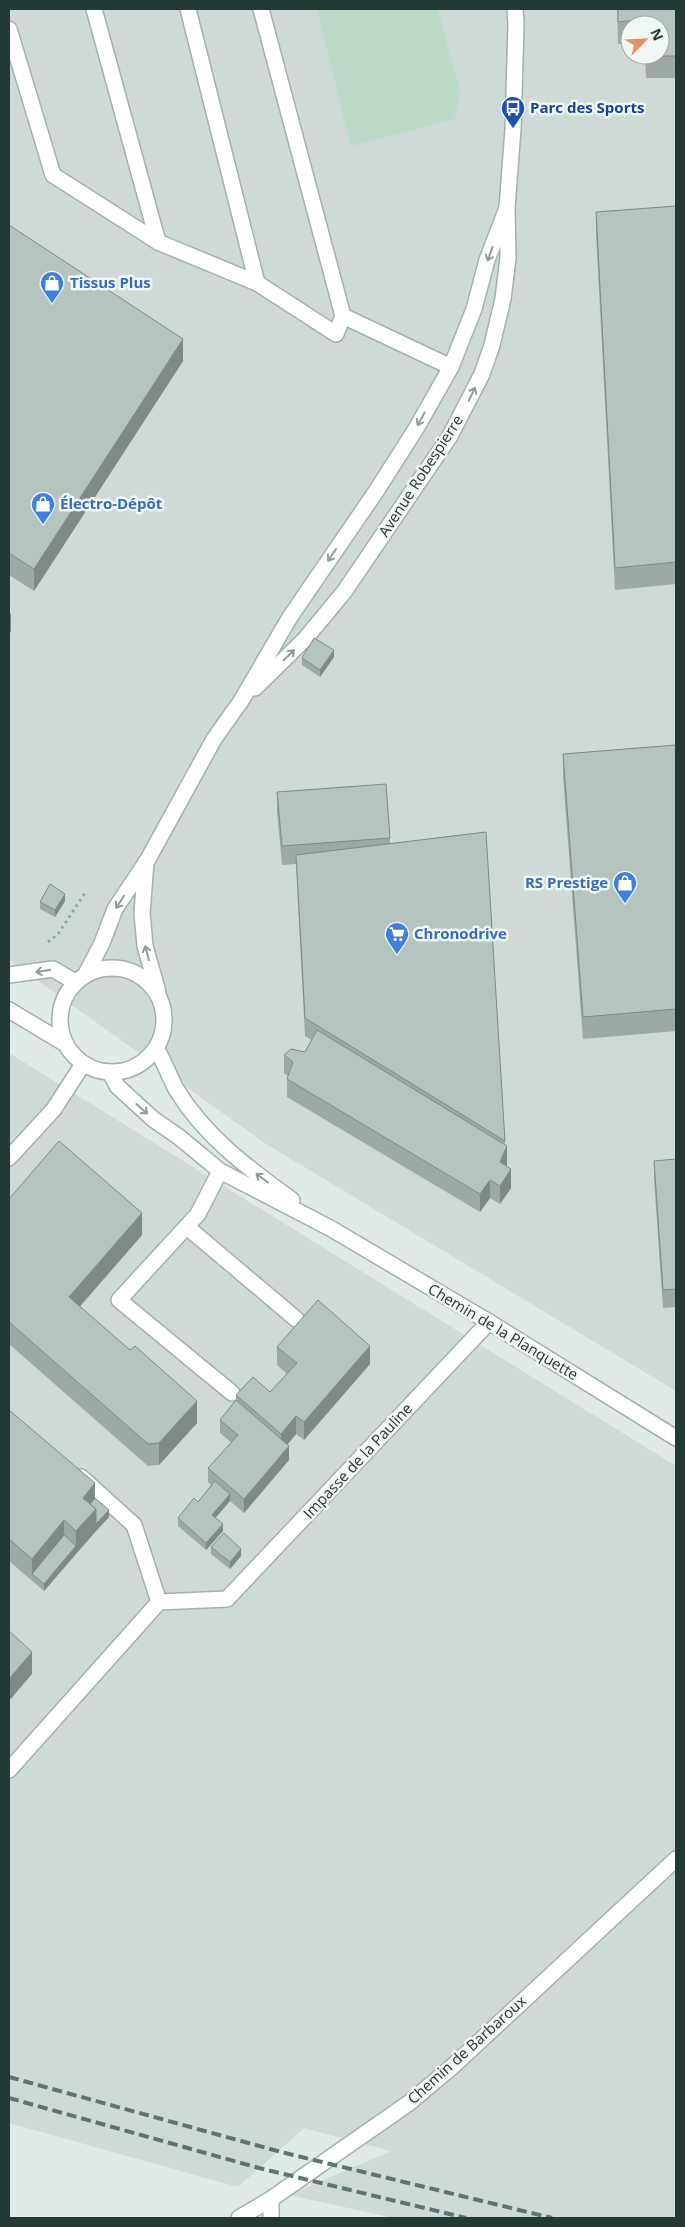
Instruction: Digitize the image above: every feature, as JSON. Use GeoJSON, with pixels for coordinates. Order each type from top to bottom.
{"type":"FeatureCollection","features":[{"type":"Feature","properties":{"kind":"street"},"geometry":{"type":"LineString","coordinates":[[94,9],[158,242]]}},
{"type":"Feature","properties":{"kind":"street"},"geometry":{"type":"LineString","coordinates":[[188,9],[257,283]]}},
{"type":"Feature","properties":{"kind":"street"},"geometry":{"type":"LineString","coordinates":[[9,29],[53,175],[158,242],[257,283],[336,334],[343,316],[261,9]]}},
{"type":"Feature","properties":{"kind":"street","name":"Avenue Robespierre"},"geometry":{"type":"LineString","coordinates":[[241,701],[305,639],[344,592],[450,436],[482,374],[492,345],[503,299],[508,258],[507,208],[513,129],[515,9]]}},
{"type":"Feature","properties":{"kind":"street","name":"Avenue Robespierre"},"geometry":{"type":"LineString","coordinates":[[80,978],[102,943],[116,909],[146,861],[214,739],[241,701],[290,617],[377,490],[418,426],[451,367],[474,309],[487,260],[507,208]]}},
{"type":"Feature","properties":{"kind":"street"},"geometry":{"type":"LineString","coordinates":[[343,316],[451,367]]}},
{"type":"Feature","properties":{"kind":"street","name":"Avenue Robespierre"},"geometry":{"type":"LineString","coordinates":[[146,861],[142,913],[145,946],[161,1000]]}},
{"type":"Feature","properties":{"kind":"street"},"geometry":{"type":"LineString","coordinates":[[102,968],[120,968],[137,973],[151,984],[161,1000],[164,1016],[163,1032],[156,1048],[145,1060],[132,1068],[110,1072],[96,1070],[83,1064],[72,1055],[64,1043],[59,1017],[61,1004],[80,978],[102,968]]}},
{"type":"Feature","properties":{"kind":"street"},"geometry":{"type":"LineString","coordinates":[[9,975],[53,969],[80,978]]}},
{"type":"Feature","properties":{"kind":"street"},"geometry":{"type":"LineString","coordinates":[[9,1010],[64,1043]]}},
{"type":"Feature","properties":{"kind":"street","name":"Chemin de la Planquette"},"geometry":{"type":"LineString","coordinates":[[156,1048],[176,1089],[204,1129],[233,1156],[330,1228]]}},
{"type":"Feature","properties":{"kind":"street"},"geometry":{"type":"LineString","coordinates":[[9,1158],[54,1109],[83,1064]]}},
{"type":"Feature","properties":{"kind":"street","name":"Chemin de la Planquette"},"geometry":{"type":"LineString","coordinates":[[110,1072],[117,1086],[153,1119],[179,1137],[220,1171],[330,1228],[489,1322],[676,1438]]}},
{"type":"Feature","properties":{"kind":"street"},"geometry":{"type":"LineString","coordinates":[[220,1171],[198,1214],[119,1300],[232,1393]]}},
{"type":"Feature","properties":{"kind":"street"},"geometry":{"type":"LineString","coordinates":[[187,1227],[296,1319]]}},
{"type":"Feature","properties":{"kind":"street","name":"Impasse de la Pauline"},"geometry":{"type":"LineString","coordinates":[[160,1602],[227,1599],[489,1322]]}},
{"type":"Feature","properties":{"kind":"street"},"geometry":{"type":"LineString","coordinates":[[9,1770],[160,1602],[134,1525],[68,1465]]}},
{"type":"Feature","properties":{"kind":"street","name":"Chemin de Barbaroux"},"geometry":{"type":"LineString","coordinates":[[239,2218],[271,2199],[409,2103],[453,2066],[676,1859]]}},
{"type":"Feature","properties":{"kind":"street"},"geometry":{"type":"LineString","coordinates":[[271,2199],[271,2218]]}},
{"type":"Feature","properties":{"kind":"path"},"geometry":{"type":"LineString","coordinates":[[47,942],[58,934],[85,893]]}},
{"type":"Feature","properties":{"kind":"shaded area"},"geometry":{"type":"Polygon","coordinates":[[[9,9],[676,9],[676,1391],[266,1144],[9,960],[9,9]]]}},
{"type":"Feature","properties":{"kind":"shaded area"},"geometry":{"type":"Polygon","coordinates":[[[9,1053],[676,1466],[676,2218],[394,2218],[289,2195],[391,2151],[304,2128],[238,2187],[9,2123],[9,1053]]]}},
{"type":"Feature","properties":{"kind":"green space"},"geometry":{"type":"Polygon","coordinates":[[[317,9],[438,9],[460,91],[455,119],[351,146],[317,9]]]}},
{"type":"Feature","properties":{"kind":"building"},"geometry":{"type":"Polygon","coordinates":[[[618,9],[676,9],[676,56],[670,56],[670,15],[620,15],[620,22],[618,22],[618,9]]]}},
{"type":"Feature","properties":{"kind":"building"},"geometry":{"type":"Polygon","coordinates":[[[676,206],[676,562],[615,568],[596,212],[676,206]]]}},
{"type":"Feature","properties":{"kind":"building"},"geometry":{"type":"Polygon","coordinates":[[[9,225],[183,339],[34,569],[9,553],[9,225]]]}},
{"type":"Feature","properties":{"kind":"building"},"geometry":{"type":"Polygon","coordinates":[[[314,638],[334,650],[320,670],[302,658],[314,638]]]}},
{"type":"Feature","properties":{"kind":"building","name":"RS Prestige"},"geometry":{"type":"Polygon","coordinates":[[[676,745],[676,1009],[583,1017],[563,754],[676,745]]]}},
{"type":"Feature","properties":{"kind":"building"},"geometry":{"type":"Polygon","coordinates":[[[386,784],[390,838],[282,846],[277,792],[386,784]]]}},
{"type":"Feature","properties":{"kind":"building","name":"Chronodrive"},"geometry":{"type":"Polygon","coordinates":[[[486,832],[505,1141],[305,1018],[296,855],[486,832]]]}},
{"type":"Feature","properties":{"kind":"building"},"geometry":{"type":"Polygon","coordinates":[[[50,884],[65,894],[55,910],[40,902],[50,884]]]}},
{"type":"Feature","properties":{"kind":"building"},"geometry":{"type":"Polygon","coordinates":[[[317,1030],[507,1146],[500,1162],[511,1169],[500,1186],[490,1180],[480,1194],[287,1079],[293,1062],[284,1055],[291,1049],[305,1052],[317,1030]]]}},
{"type":"Feature","properties":{"kind":"building"},"geometry":{"type":"Polygon","coordinates":[[[59,1141],[142,1213],[69,1297],[130,1350],[135,1346],[197,1401],[159,1443],[148,1444],[9,1322],[9,1199],[59,1141]]]}},
{"type":"Feature","properties":{"kind":"building"},"geometry":{"type":"Polygon","coordinates":[[[676,1159],[676,1289],[663,1290],[654,1161],[676,1159]]]}},
{"type":"Feature","properties":{"kind":"building"},"geometry":{"type":"Polygon","coordinates":[[[318,1300],[370,1346],[304,1422],[296,1416],[281,1434],[236,1395],[253,1377],[270,1392],[297,1363],[277,1347],[318,1300]]]}},
{"type":"Feature","properties":{"kind":"building"},"geometry":{"type":"Polygon","coordinates":[[[236,1400],[289,1446],[244,1499],[208,1468],[238,1435],[220,1420],[236,1400]]]}},
{"type":"Feature","properties":{"kind":"building"},"geometry":{"type":"Polygon","coordinates":[[[9,1410],[95,1483],[83,1498],[96,1509],[76,1531],[64,1520],[32,1559],[9,1539],[9,1410]]]}},
{"type":"Feature","properties":{"kind":"building"},"geometry":{"type":"Polygon","coordinates":[[[215,1481],[230,1494],[212,1515],[223,1524],[206,1543],[178,1518],[194,1498],[198,1502],[215,1481]]]}},
{"type":"Feature","properties":{"kind":"building"},"geometry":{"type":"Polygon","coordinates":[[[95,1498],[109,1510],[96,1524],[96,1509],[90,1504],[95,1498]]]}},
{"type":"Feature","properties":{"kind":"building"},"geometry":{"type":"Polygon","coordinates":[[[224,1533],[241,1549],[230,1562],[211,1547],[224,1533]]]}},
{"type":"Feature","properties":{"kind":"building"},"geometry":{"type":"Polygon","coordinates":[[[64,1535],[76,1546],[44,1584],[32,1574],[64,1535]]]}},
{"type":"Feature","properties":{"kind":"building"},"geometry":{"type":"Polygon","coordinates":[[[9,1631],[32,1652],[9,1679],[9,1631]]]}},
{"type":"Feature","properties":{"kind":"railway"},"geometry":{"type":"LineString","coordinates":[[9,2077],[281,2152],[552,2218]]}},
{"type":"Feature","properties":{"kind":"railway"},"geometry":{"type":"LineString","coordinates":[[9,2098],[259,2168],[466,2218]]}},
{"type":"Feature","properties":{"kind":"place","name":"Parc des Sports"},"geometry":{"type":"Point","coordinates":[513,129]}},
{"type":"Feature","properties":{"kind":"place","name":"Tissus Plus"},"geometry":{"type":"Point","coordinates":[52,304]}},
{"type":"Feature","properties":{"kind":"place","name":"Électro-Dépôt"},"geometry":{"type":"Point","coordinates":[43,525]}},
{"type":"Feature","properties":{"kind":"place","name":"RS Prestige"},"geometry":{"type":"Point","coordinates":[625,904]}},
{"type":"Feature","properties":{"kind":"place","name":"Chronodrive"},"geometry":{"type":"Point","coordinates":[397,955]}}]}
